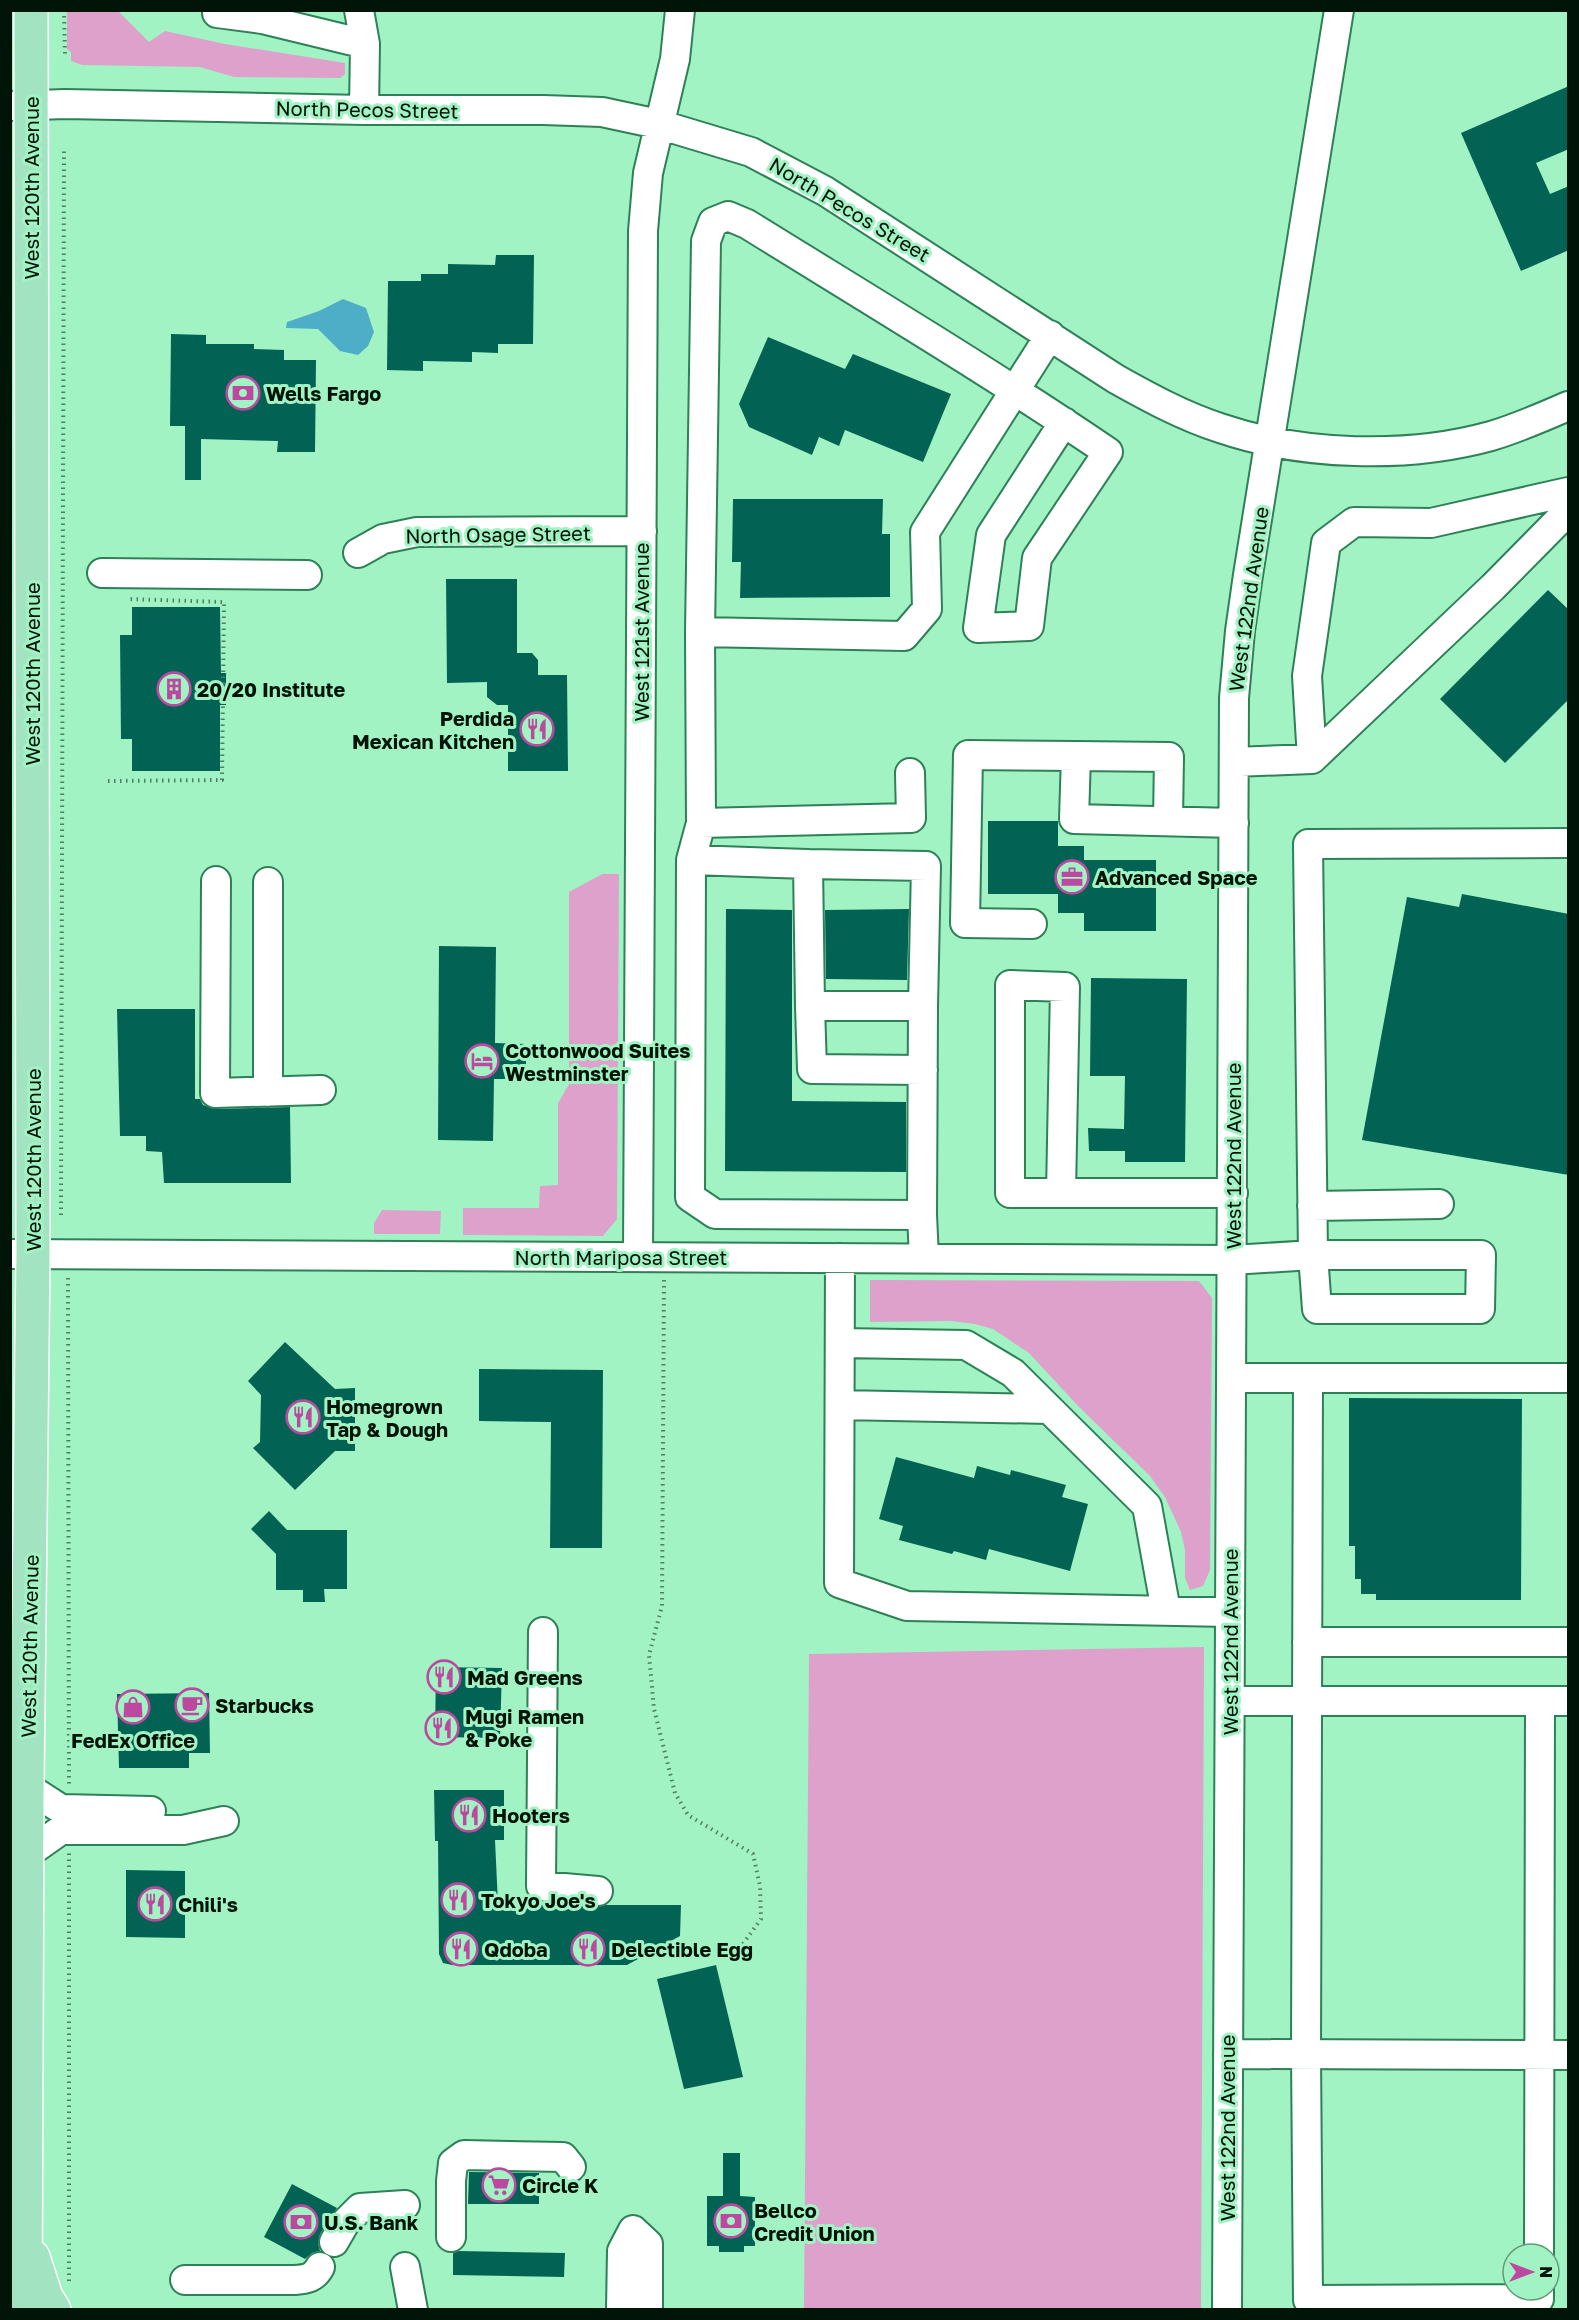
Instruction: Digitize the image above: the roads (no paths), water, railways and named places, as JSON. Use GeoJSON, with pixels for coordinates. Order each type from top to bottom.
{"type":"FeatureCollection","features":[{"type":"Feature","properties":{"kind":"main road","name":"West 120th Avenue"},"geometry":{"type":"LineString","coordinates":[[25,2310],[27,1787],[22,1254],[17,99],[31,10]]}},
{"type":"Feature","properties":{"kind":"main road"},"geometry":{"type":"LineString","coordinates":[[25,2232],[46,2297],[54,2310]]}},
{"type":"Feature","properties":{"kind":"street"},"geometry":{"type":"LineString","coordinates":[[359,10],[365,44],[364,110]]}},
{"type":"Feature","properties":{"kind":"street","name":"West 121st Avenue"},"geometry":{"type":"LineString","coordinates":[[638,1256],[643,231],[647,184],[658,124],[675,59],[680,10]]}},
{"type":"Feature","properties":{"kind":"street","name":"West 122nd Avenue"},"geometry":{"type":"LineString","coordinates":[[1227,2310],[1234,698],[1240,631],[1339,10]]}},
{"type":"Feature","properties":{"kind":"street"},"geometry":{"type":"LineString","coordinates":[[217,13],[262,19],[365,44]]}},
{"type":"Feature","properties":{"kind":"street","name":"North Pecos Street"},"geometry":{"type":"LineString","coordinates":[[17,99],[364,110],[602,112],[658,124],[722,142],[773,162],[825,191],[1116,379],[1154,400],[1221,429],[1271,441],[1351,450],[1413,449],[1490,436],[1538,420],[1569,406]]}},
{"type":"Feature","properties":{"kind":"street"},"geometry":{"type":"LineString","coordinates":[[922,1215],[715,1214],[690,1197],[691,860],[701,823],[700,632],[706,241],[712,222],[728,216],[747,224],[1016,389],[1108,452],[1037,558],[1029,626],[978,628],[991,536],[1064,422]]}},
{"type":"Feature","properties":{"kind":"street"},"geometry":{"type":"LineString","coordinates":[[700,632],[904,636],[927,609],[925,532],[1050,335]]}},
{"type":"Feature","properties":{"kind":"street"},"geometry":{"type":"LineString","coordinates":[[1312,759],[1307,676],[1326,543],[1354,522],[1431,523],[1569,492]]}},
{"type":"Feature","properties":{"kind":"street"},"geometry":{"type":"LineString","coordinates":[[1234,762],[1312,759],[1569,512]]}},
{"type":"Feature","properties":{"kind":"street","name":"North Osage Street"},"geometry":{"type":"LineString","coordinates":[[358,553],[383,539],[417,532],[642,531]]}},
{"type":"Feature","properties":{"kind":"street"},"geometry":{"type":"LineString","coordinates":[[102,573],[307,575]]}},
{"type":"Feature","properties":{"kind":"street"},"geometry":{"type":"LineString","coordinates":[[1032,924],[965,922],[968,755],[1169,757],[1168,821]]}},
{"type":"Feature","properties":{"kind":"street"},"geometry":{"type":"LineString","coordinates":[[1076,756],[1074,819],[1234,823]]}},
{"type":"Feature","properties":{"kind":"street"},"geometry":{"type":"LineString","coordinates":[[701,823],[911,818],[910,773]]}},
{"type":"Feature","properties":{"kind":"street"},"geometry":{"type":"LineString","coordinates":[[1313,1255],[1481,1255],[1480,1309],[1317,1309],[1313,1255],[1312,1206],[1308,844],[1569,843]]}},
{"type":"Feature","properties":{"kind":"street"},"geometry":{"type":"LineString","coordinates":[[691,860],[926,866],[923,1006],[922,1215],[924,1258]]}},
{"type":"Feature","properties":{"kind":"street"},"geometry":{"type":"LineString","coordinates":[[808,864],[812,1070],[923,1070]]}},
{"type":"Feature","properties":{"kind":"street"},"geometry":{"type":"LineString","coordinates":[[216,881],[215,1093],[321,1090]]}},
{"type":"Feature","properties":{"kind":"street"},"geometry":{"type":"LineString","coordinates":[[268,882],[268,1092]]}},
{"type":"Feature","properties":{"kind":"street"},"geometry":{"type":"LineString","coordinates":[[1061,1193],[1065,987],[1010,984],[1010,1193],[1061,1193],[1233,1193]]}},
{"type":"Feature","properties":{"kind":"street"},"geometry":{"type":"LineString","coordinates":[[810,1006],[923,1006]]}},
{"type":"Feature","properties":{"kind":"street"},"geometry":{"type":"LineString","coordinates":[[1312,1206],[1439,1204]]}},
{"type":"Feature","properties":{"kind":"street","name":"North Mariposa Street"},"geometry":{"type":"LineString","coordinates":[[22,1254],[1232,1260],[1313,1255]]}},
{"type":"Feature","properties":{"kind":"street"},"geometry":{"type":"LineString","coordinates":[[840,1258],[839,1583],[907,1606],[1230,1612]]}},
{"type":"Feature","properties":{"kind":"street"},"geometry":{"type":"LineString","coordinates":[[840,1343],[966,1345],[1013,1373],[1147,1506],[1166,1611]]}},
{"type":"Feature","properties":{"kind":"street"},"geometry":{"type":"LineString","coordinates":[[1232,1378],[1569,1378]]}},
{"type":"Feature","properties":{"kind":"street"},"geometry":{"type":"LineString","coordinates":[[1308,1378],[1306,2054],[1308,2300],[1501,2299]]}},
{"type":"Feature","properties":{"kind":"street"},"geometry":{"type":"LineString","coordinates":[[840,1405],[1049,1409]]}},
{"type":"Feature","properties":{"kind":"street"},"geometry":{"type":"LineString","coordinates":[[543,1632],[541,1886],[598,1891]]}},
{"type":"Feature","properties":{"kind":"street"},"geometry":{"type":"LineString","coordinates":[[1307,1642],[1569,1642]]}},
{"type":"Feature","properties":{"kind":"street"},"geometry":{"type":"LineString","coordinates":[[1230,1701],[1569,1701]]}},
{"type":"Feature","properties":{"kind":"street"},"geometry":{"type":"LineString","coordinates":[[1539,2242],[1540,1701]]}},
{"type":"Feature","properties":{"kind":"street"},"geometry":{"type":"LineString","coordinates":[[27,1787],[61,1809],[184,1813],[224,1821],[183,1830],[61,1830],[27,1854]]}},
{"type":"Feature","properties":{"kind":"street"},"geometry":{"type":"LineString","coordinates":[[1228,2054],[1569,2055]]}},
{"type":"Feature","properties":{"kind":"street"},"geometry":{"type":"LineString","coordinates":[[452,2237],[453,2163],[464,2155],[563,2157],[571,2167]]}},
{"type":"Feature","properties":{"kind":"street"},"geometry":{"type":"LineString","coordinates":[[334,2242],[345,2223],[360,2208],[405,2205]]}},
{"type":"Feature","properties":{"kind":"street"},"geometry":{"type":"LineString","coordinates":[[621,2310],[622,2251],[633,2230],[648,2244],[648,2310]]}},
{"type":"Feature","properties":{"kind":"street"},"geometry":{"type":"LineString","coordinates":[[185,2280],[302,2279],[309,2278],[320,2267]]}},
{"type":"Feature","properties":{"kind":"street"},"geometry":{"type":"LineString","coordinates":[[398,2310],[405,2267],[413,2310]]}},
{"type":"Feature","properties":{"kind":"water"},"geometry":{"type":"Polygon","coordinates":[[[343,299],[366,308],[374,332],[368,346],[358,355],[340,351],[318,329],[286,328],[287,322],[319,311],[343,299]]]}},
{"type":"Feature","properties":{"kind":"place","name":"Wells Fargo"},"geometry":{"type":"Point","coordinates":[243,393]}},
{"type":"Feature","properties":{"kind":"place","name":"20/20 Institute"},"geometry":{"type":"Point","coordinates":[174,689]}},
{"type":"Feature","properties":{"kind":"place","name":"Perdida Mexican Kitchen"},"geometry":{"type":"Point","coordinates":[537,729]}},
{"type":"Feature","properties":{"kind":"place","name":"Advanced Space"},"geometry":{"type":"Point","coordinates":[1072,877]}},
{"type":"Feature","properties":{"kind":"place","name":"Cottonwood Suites Westminster"},"geometry":{"type":"Point","coordinates":[482,1061]}},
{"type":"Feature","properties":{"kind":"place","name":"Homegrown Tap & Dough"},"geometry":{"type":"Point","coordinates":[303,1417]}},
{"type":"Feature","properties":{"kind":"place","name":"Mad Greens"},"geometry":{"type":"Point","coordinates":[444,1677]}},
{"type":"Feature","properties":{"kind":"place","name":"Starbucks"},"geometry":{"type":"Point","coordinates":[192,1705]}},
{"type":"Feature","properties":{"kind":"place","name":"FedEx Office"},"geometry":{"type":"Point","coordinates":[133,1707]}},
{"type":"Feature","properties":{"kind":"place","name":"Mugi Ramen & Poke"},"geometry":{"type":"Point","coordinates":[442,1728]}},
{"type":"Feature","properties":{"kind":"place","name":"Hooters"},"geometry":{"type":"Point","coordinates":[469,1815]}},
{"type":"Feature","properties":{"kind":"place","name":"Tokyo Joe's"},"geometry":{"type":"Point","coordinates":[458,1900]}},
{"type":"Feature","properties":{"kind":"place","name":"Chili's"},"geometry":{"type":"Point","coordinates":[155,1904]}},
{"type":"Feature","properties":{"kind":"place","name":"Qdoba"},"geometry":{"type":"Point","coordinates":[461,1949]}},
{"type":"Feature","properties":{"kind":"place","name":"Delectible Egg"},"geometry":{"type":"Point","coordinates":[588,1949]}},
{"type":"Feature","properties":{"kind":"place","name":"Circle K"},"geometry":{"type":"Point","coordinates":[499,2185]}},
{"type":"Feature","properties":{"kind":"place","name":"Bellco Credit Union"},"geometry":{"type":"Point","coordinates":[731,2221]}},
{"type":"Feature","properties":{"kind":"place","name":"U.S. Bank"},"geometry":{"type":"Point","coordinates":[301,2222]}}]}
